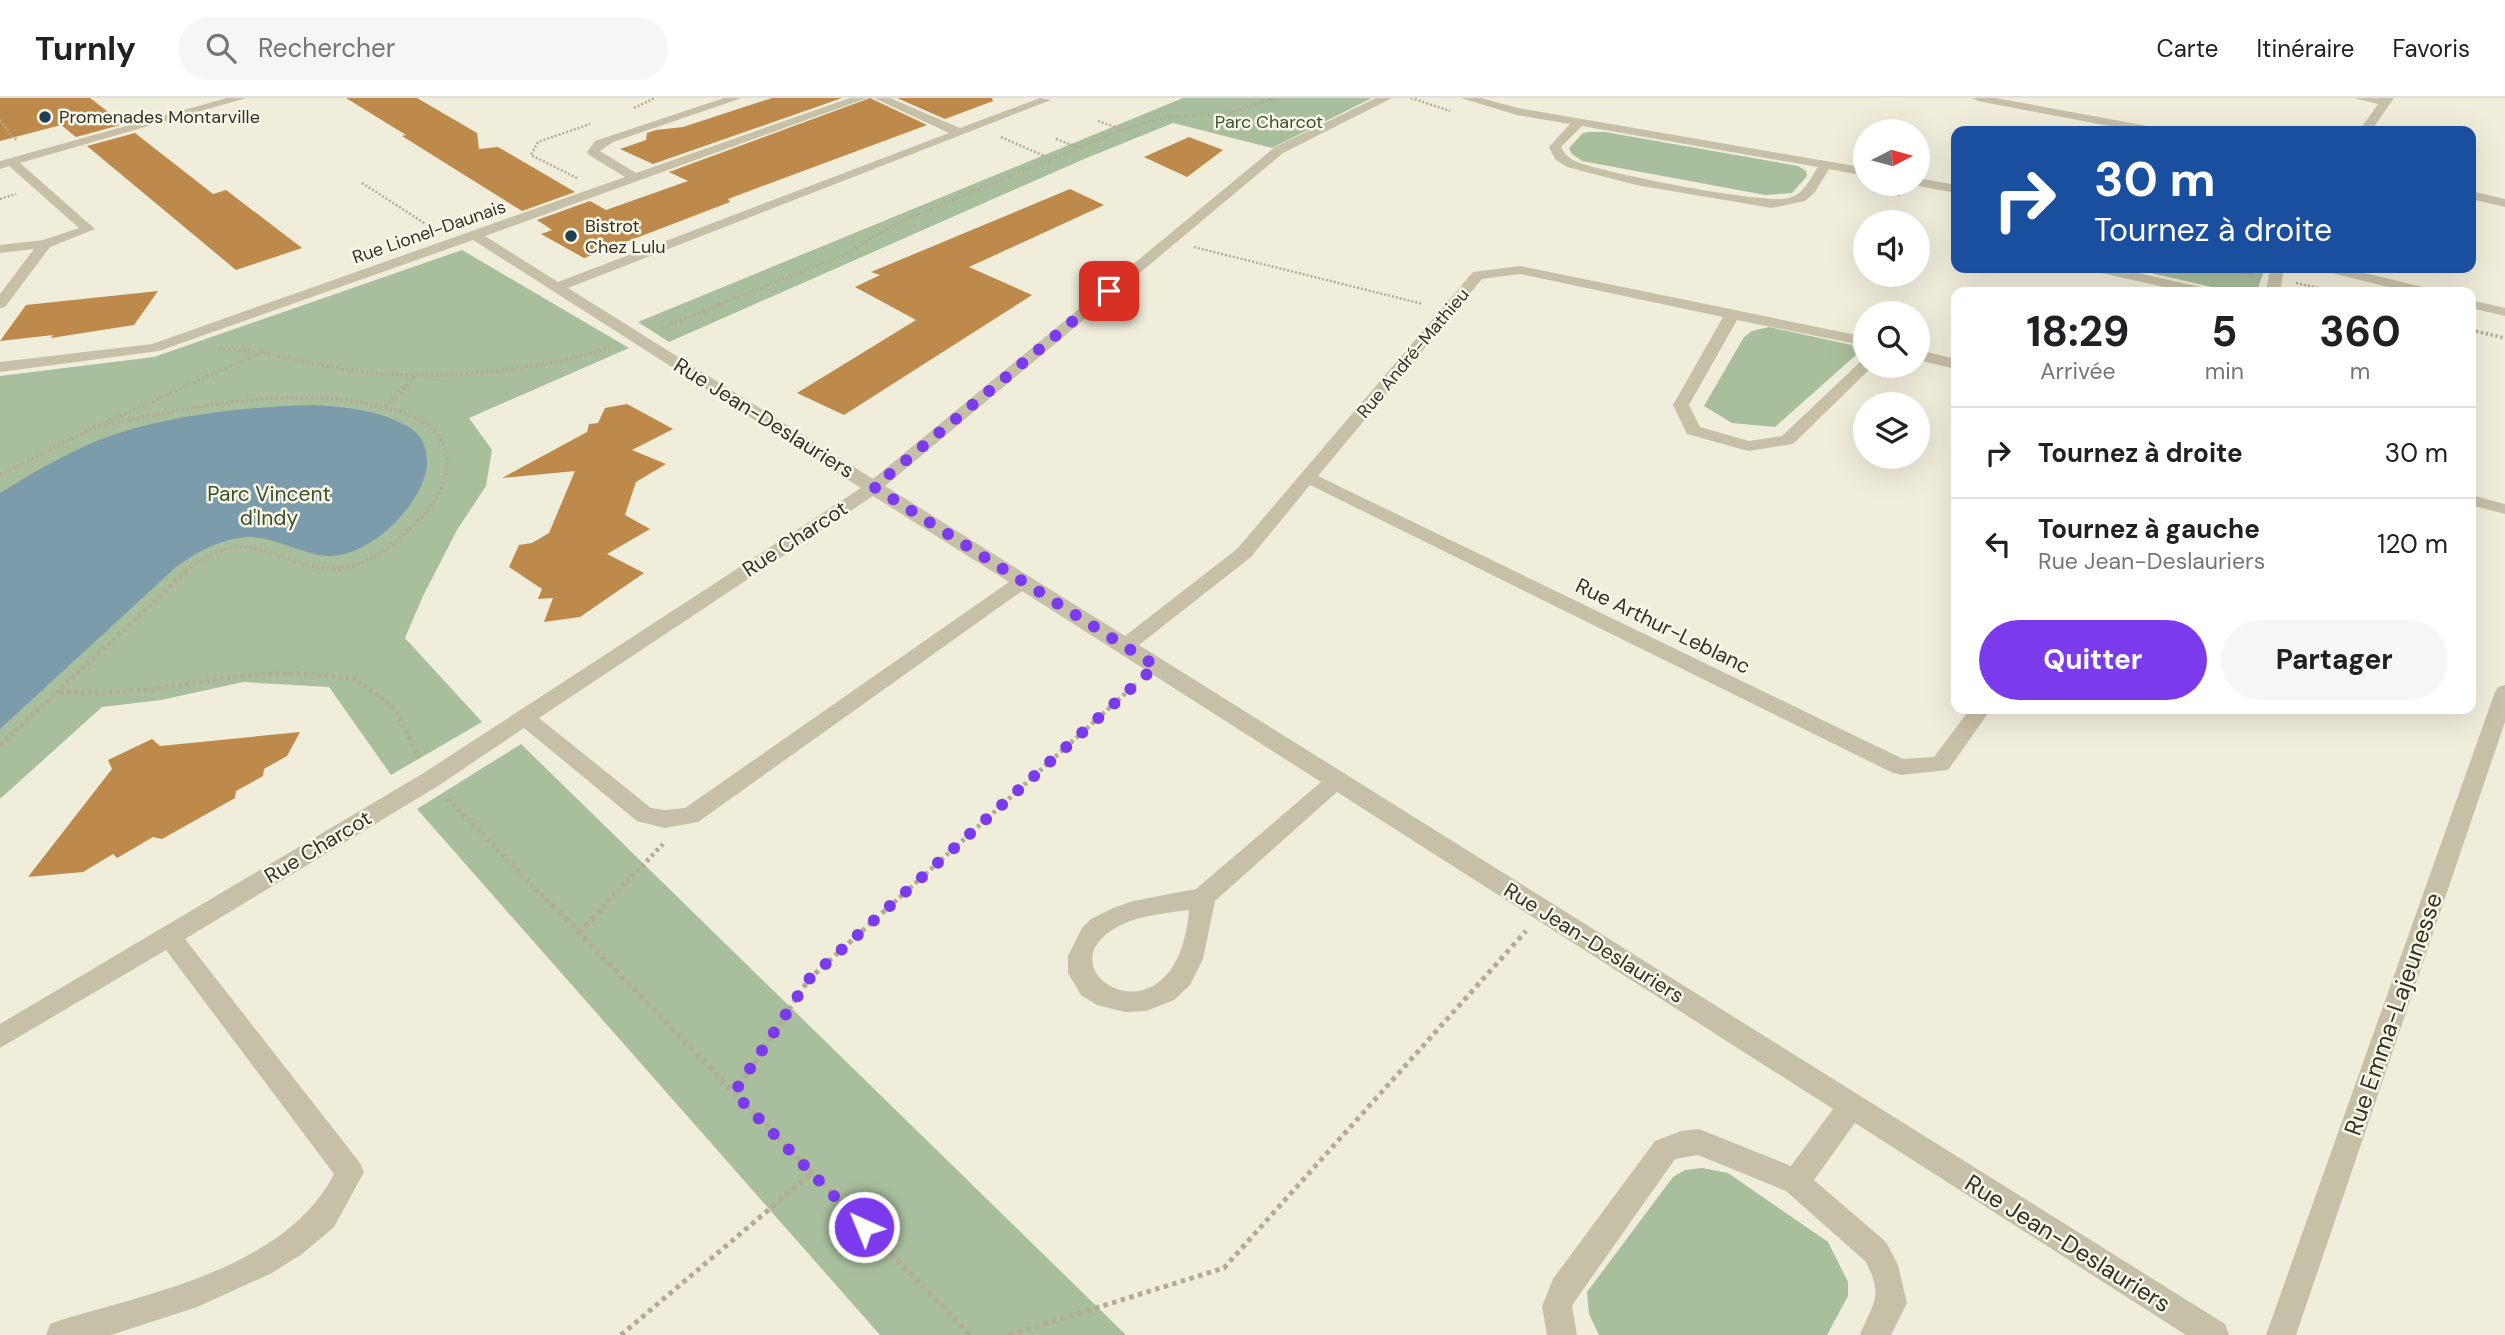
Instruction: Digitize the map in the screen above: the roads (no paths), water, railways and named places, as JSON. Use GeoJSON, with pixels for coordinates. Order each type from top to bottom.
{"type":"FeatureCollection","features":[{"type":"Feature","properties":{"kind":"street"},"geometry":{"type":"LineString","coordinates":[[6,164],[240,98]]}},
{"type":"Feature","properties":{"kind":"street"},"geometry":{"type":"LineString","coordinates":[[636,178],[601,159],[593,152],[595,148],[609,139],[736,98]]}},
{"type":"Feature","properties":{"kind":"street","name":"Rue Lionel-Daunais"},"geometry":{"type":"LineString","coordinates":[[0,367],[154,348],[862,98]]}},
{"type":"Feature","properties":{"kind":"street"},"geometry":{"type":"LineString","coordinates":[[880,98],[960,133]]}},
{"type":"Feature","properties":{"kind":"street","name":"Rue Charcot"},"geometry":{"type":"LineString","coordinates":[[0,1037],[430,780],[874,487],[1279,150],[1386,98]]}},
{"type":"Feature","properties":{"kind":"street"},"geometry":{"type":"LineString","coordinates":[[1467,98],[1517,111],[1853,170]]}},
{"type":"Feature","properties":{"kind":"street"},"geometry":{"type":"LineString","coordinates":[[1978,98],[2126,126]]}},
{"type":"Feature","properties":{"kind":"street"},"geometry":{"type":"LineString","coordinates":[[2360,98],[2386,100],[2368,126]]}},
{"type":"Feature","properties":{"kind":"street"},"geometry":{"type":"LineString","coordinates":[[557,288],[1045,100]]}},
{"type":"Feature","properties":{"kind":"street"},"geometry":{"type":"LineString","coordinates":[[1578,122],[1555,147],[1559,156],[1571,164],[1636,181],[1772,204],[1791,204],[1802,199],[1826,165]]}},
{"type":"Feature","properties":{"kind":"street"},"geometry":{"type":"LineString","coordinates":[[0,249],[45,244],[88,229],[6,164]]}},
{"type":"Feature","properties":{"kind":"street"},"geometry":{"type":"LineString","coordinates":[[1930,184],[1951,188]]}},
{"type":"Feature","properties":{"kind":"street"},"geometry":{"type":"LineString","coordinates":[[2476,196],[2505,203]]}},
{"type":"Feature","properties":{"kind":"street","name":"Rue Jean-Deslauriers"},"geometry":{"type":"LineString","coordinates":[[466,239],[557,288],[637,338],[2214,1335]]}},
{"type":"Feature","properties":{"kind":"street"},"geometry":{"type":"LineString","coordinates":[[0,304],[45,244]]}},
{"type":"Feature","properties":{"kind":"street","name":"Rue André-Mathieu"},"geometry":{"type":"LineString","coordinates":[[1125,646],[1244,553],[1478,275],[1520,270],[1853,339]]}},
{"type":"Feature","properties":{"kind":"street"},"geometry":{"type":"LineString","coordinates":[[2120,273],[2182,287]]}},
{"type":"Feature","properties":{"kind":"street"},"geometry":{"type":"LineString","coordinates":[[2348,273],[2406,287]]}},
{"type":"Feature","properties":{"kind":"street"},"geometry":{"type":"LineString","coordinates":[[2476,305],[2505,312]]}},
{"type":"Feature","properties":{"kind":"street"},"geometry":{"type":"LineString","coordinates":[[1732,313],[1681,405],[1693,430],[1748,446],[1787,440],[1853,377]]}},
{"type":"Feature","properties":{"kind":"street"},"geometry":{"type":"LineString","coordinates":[[1930,358],[1951,363]]}},
{"type":"Feature","properties":{"kind":"street","name":"Rue Arthur-Leblanc"},"geometry":{"type":"LineString","coordinates":[[1309,478],[1901,767],[1940,764],[1977,714]]}},
{"type":"Feature","properties":{"kind":"street"},"geometry":{"type":"LineString","coordinates":[[2476,501],[2505,509]]}},
{"type":"Feature","properties":{"kind":"street"},"geometry":{"type":"LineString","coordinates":[[525,718],[645,815],[665,818],[690,816],[1023,582]]}},
{"type":"Feature","properties":{"kind":"street","name":"Rue Emma-Lajeunesse"},"geometry":{"type":"LineString","coordinates":[[2281,1335],[2505,692]]}},
{"type":"Feature","properties":{"kind":"street"},"geometry":{"type":"LineString","coordinates":[[1204,896],[1193,953],[1179,980],[1170,990],[1139,1001],[1119,1002],[1091,990],[1080,969],[1081,955],[1096,929],[1121,915],[1204,896],[1337,780]]}},
{"type":"Feature","properties":{"kind":"street"},"geometry":{"type":"LineString","coordinates":[[61,1335],[199,1292],[271,1260],[322,1221],[350,1172],[168,935]]}},
{"type":"Feature","properties":{"kind":"street"},"geometry":{"type":"LineString","coordinates":[[1796,1182],[1851,1106]]}},
{"type":"Feature","properties":{"kind":"street"},"geometry":{"type":"LineString","coordinates":[[1562,1335],[1557,1306],[1564,1290],[1665,1150],[1681,1144],[1699,1142],[1796,1182],[1876,1252],[1888,1275],[1892,1303],[1875,1335]]}},
{"type":"Feature","properties":{"kind":"water"},"geometry":{"type":"Polygon","coordinates":[[[313,405],[380,415],[407,426],[417,434],[426,451],[427,465],[416,496],[405,512],[376,539],[343,554],[317,555],[269,540],[249,537],[229,540],[202,551],[176,567],[0,729],[0,493],[71,453],[101,439],[140,427],[213,413],[313,405]]]}},
{"type":"Feature","properties":{"kind":"place","name":"Promenades Montarville"},"geometry":{"type":"Point","coordinates":[45,117]}},
{"type":"Feature","properties":{"kind":"place","name":"Bistrot Chez Lulu"},"geometry":{"type":"Point","coordinates":[571,236]}},
{"type":"Feature","properties":{"kind":"park label","name":"Parc Charcot"},"geometry":{"type":"Point","coordinates":[1269,122]}},
{"type":"Feature","properties":{"kind":"park label","name":"Parc Vincent d'Indy"},"geometry":{"type":"Point","coordinates":[269,506]}}]}
